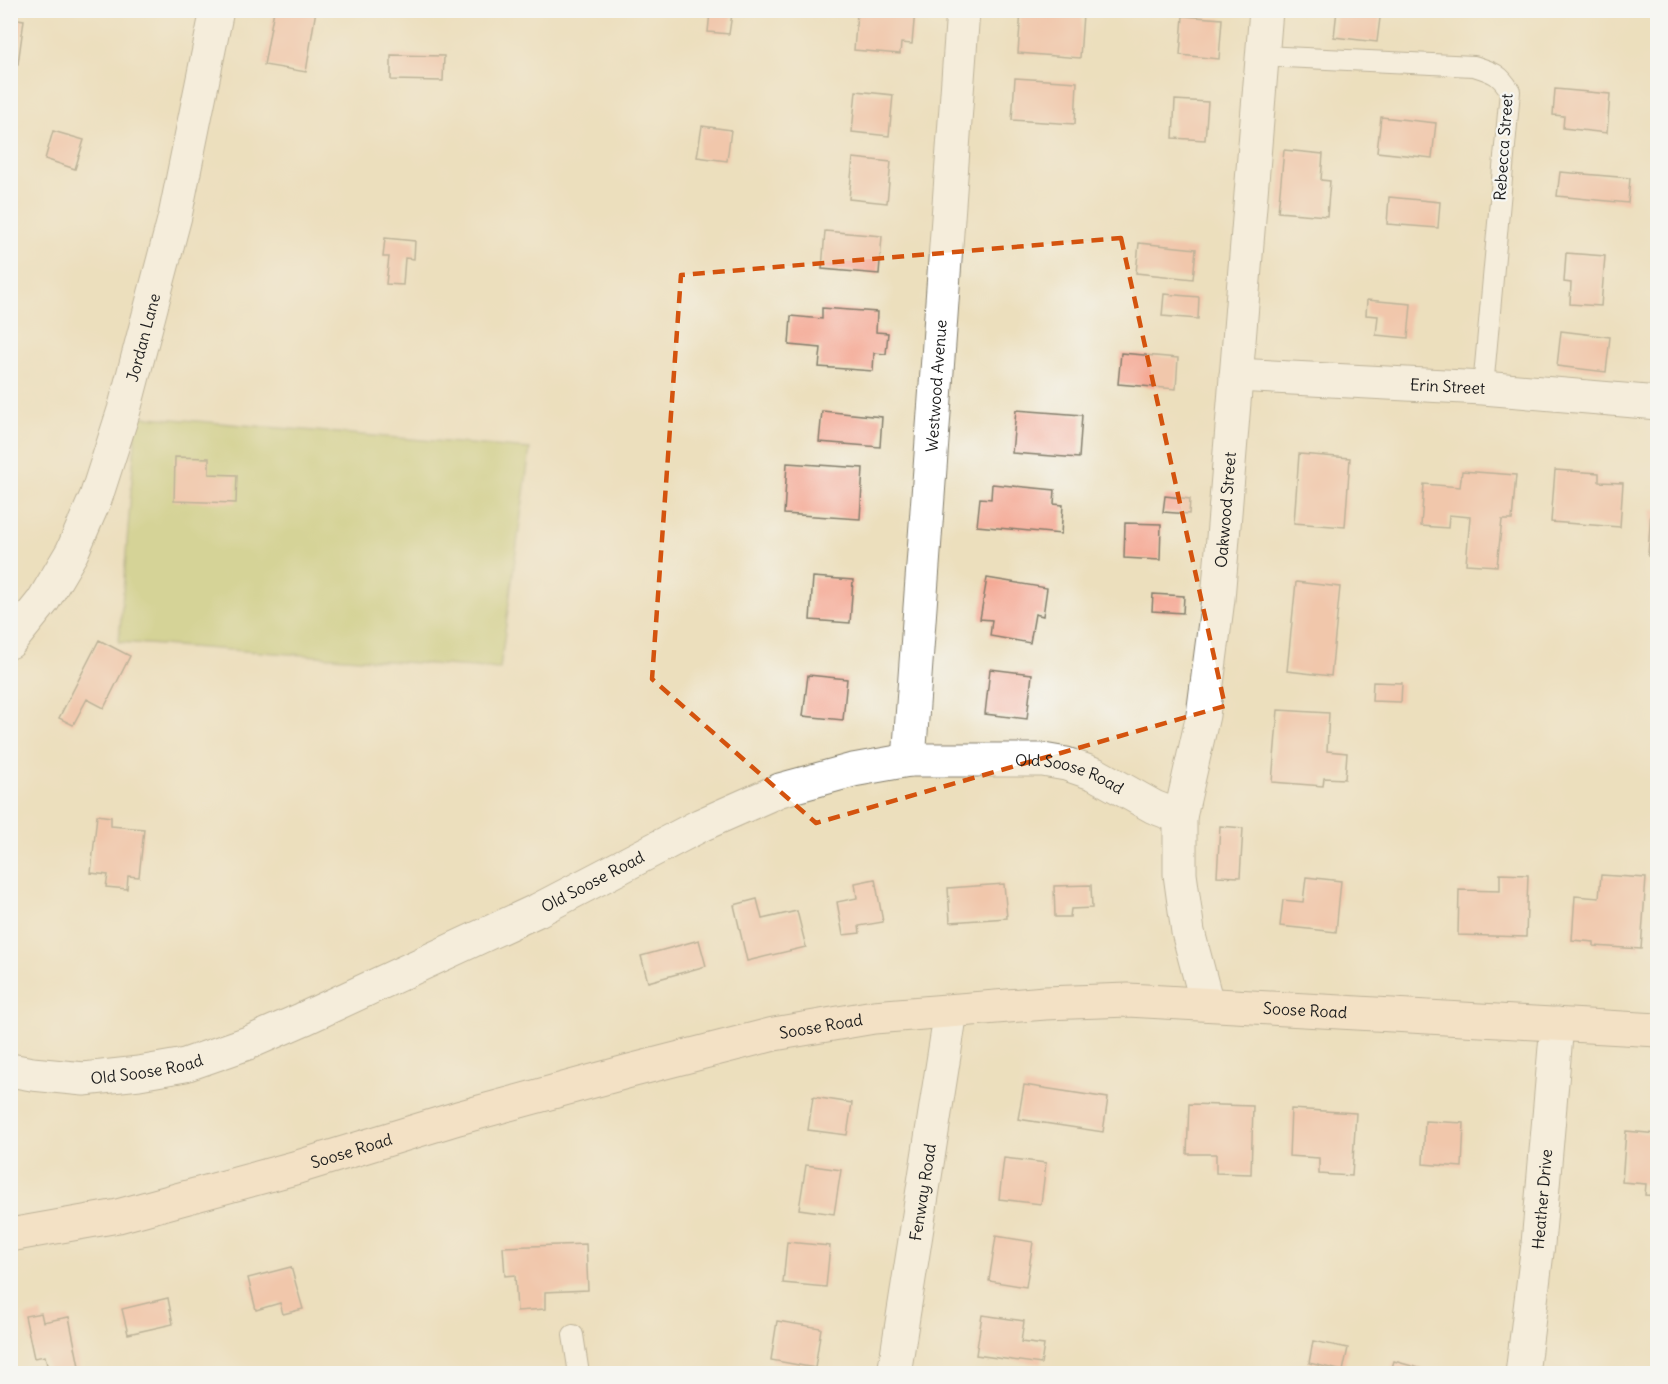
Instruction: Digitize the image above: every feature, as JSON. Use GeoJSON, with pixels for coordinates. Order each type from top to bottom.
{"type":"FeatureCollection","features":[{"type":"Feature","properties":{"kind":"street","name":"Jordan Lane"},"geometry":{"type":"LineString","coordinates":[[10,642],[43,601],[72,552],[96,497],[124,410],[175,216],[217,10]]}},
{"type":"Feature","properties":{"kind":"street","name":"Westwood Avenue"},"geometry":{"type":"LineString","coordinates":[[909,760],[963,10]]}},
{"type":"Feature","properties":{"kind":"street","name":"Oakwood Street"},"geometry":{"type":"LineString","coordinates":[[1207,1004],[1188,932],[1180,874],[1180,817],[1205,704],[1218,599],[1266,10]]}},
{"type":"Feature","properties":{"kind":"street","name":"Erin Street"},"geometry":{"type":"LineString","coordinates":[[1236,375],[1483,388],[1658,403]]}},
{"type":"Feature","properties":{"kind":"street","name":"Old Soose Road"},"geometry":{"type":"LineString","coordinates":[[10,1070],[84,1079],[185,1065],[266,1035],[399,975],[537,910],[701,825],[780,790],[853,770],[909,760],[1043,760],[1066,764],[1095,774],[1154,807],[1180,817]]}},
{"type":"Feature","properties":{"kind":"street","name":"Soose Road"},"geometry":{"type":"LineString","coordinates":[[10,1235],[118,1216],[298,1167],[458,1118],[626,1072],[774,1035],[874,1017],[1045,1003],[1128,1000],[1658,1030]]}},
{"type":"Feature","properties":{"kind":"street","name":"Fenway Road"},"geometry":{"type":"LineString","coordinates":[[894,1374],[951,1011]]}},
{"type":"Feature","properties":{"kind":"street","name":"Heather Drive"},"geometry":{"type":"LineString","coordinates":[[1522,1374],[1538,1244],[1557,1024]]}},
{"type":"Feature","properties":{"kind":"lane","name":"Rebecca Street"},"geometry":{"type":"LineString","coordinates":[[1262,56],[1474,66],[1495,73],[1504,80],[1510,92],[1483,388]]}},
{"type":"Feature","properties":{"kind":"lane"},"geometry":{"type":"LineString","coordinates":[[573,1335],[579,1374]]}},
{"type":"Feature","properties":{"kind":"highlighted area"},"geometry":{"type":"Polygon","coordinates":[[[1121,238],[1225,706],[816,823],[652,679],[681,275],[1121,238]]]}},
{"type":"Feature","properties":{"kind":"green space"},"geometry":{"type":"Polygon","coordinates":[[[137,416],[530,449],[500,669],[119,642],[137,416]]]}},
{"type":"Feature","properties":{"kind":"building"},"geometry":{"type":"Polygon","coordinates":[[[274,10],[316,10],[306,72],[264,65],[274,10]]]}},
{"type":"Feature","properties":{"kind":"building"},"geometry":{"type":"Polygon","coordinates":[[[847,10],[915,10],[912,44],[901,43],[900,54],[854,50],[857,13],[847,12],[847,10]]]}},
{"type":"Feature","properties":{"kind":"building"},"geometry":{"type":"Polygon","coordinates":[[[1021,10],[1083,14],[1080,58],[1018,53],[1021,10]]]}},
{"type":"Feature","properties":{"kind":"building"},"geometry":{"type":"Polygon","coordinates":[[[1337,10],[1381,10],[1377,42],[1334,37],[1337,10]]]}},
{"type":"Feature","properties":{"kind":"building"},"geometry":{"type":"Polygon","coordinates":[[[710,12],[732,14],[729,34],[708,32],[710,12]]]}},
{"type":"Feature","properties":{"kind":"building"},"geometry":{"type":"Polygon","coordinates":[[[1183,16],[1222,19],[1219,59],[1180,55],[1183,16]]]}},
{"type":"Feature","properties":{"kind":"building"},"geometry":{"type":"Polygon","coordinates":[[[10,18],[24,20],[18,64],[10,63],[10,18]]]}},
{"type":"Feature","properties":{"kind":"building"},"geometry":{"type":"Polygon","coordinates":[[[391,55],[444,56],[443,81],[391,80],[391,55]]]}},
{"type":"Feature","properties":{"kind":"building"},"geometry":{"type":"Polygon","coordinates":[[[1015,78],[1077,82],[1075,124],[1012,120],[1015,78]]]}},
{"type":"Feature","properties":{"kind":"building"},"geometry":{"type":"Polygon","coordinates":[[[1555,89],[1610,94],[1607,133],[1563,128],[1564,116],[1553,115],[1555,89]]]}},
{"type":"Feature","properties":{"kind":"building"},"geometry":{"type":"Polygon","coordinates":[[[856,91],[893,95],[889,136],[852,132],[856,91]]]}},
{"type":"Feature","properties":{"kind":"building"},"geometry":{"type":"Polygon","coordinates":[[[1175,100],[1208,102],[1205,140],[1173,138],[1175,100]]]}},
{"type":"Feature","properties":{"kind":"building"},"geometry":{"type":"Polygon","coordinates":[[[1381,117],[1436,123],[1432,158],[1377,152],[1381,117]]]}},
{"type":"Feature","properties":{"kind":"building"},"geometry":{"type":"Polygon","coordinates":[[[702,126],[731,130],[727,161],[697,157],[702,126]]]}},
{"type":"Feature","properties":{"kind":"building"},"geometry":{"type":"Polygon","coordinates":[[[53,131],[84,140],[75,169],[45,159],[53,131]]]}},
{"type":"Feature","properties":{"kind":"building"},"geometry":{"type":"Polygon","coordinates":[[[1284,150],[1323,154],[1321,180],[1330,181],[1327,216],[1278,212],[1284,150]]]}},
{"type":"Feature","properties":{"kind":"building"},"geometry":{"type":"Polygon","coordinates":[[[853,158],[891,162],[887,203],[849,199],[853,158]]]}},
{"type":"Feature","properties":{"kind":"building"},"geometry":{"type":"Polygon","coordinates":[[[1560,172],[1630,178],[1628,203],[1557,196],[1560,172]]]}},
{"type":"Feature","properties":{"kind":"building"},"geometry":{"type":"Polygon","coordinates":[[[1389,197],[1440,202],[1438,228],[1387,224],[1389,197]]]}},
{"type":"Feature","properties":{"kind":"building"},"geometry":{"type":"Polygon","coordinates":[[[825,231],[882,236],[879,274],[822,269],[825,231]]]}},
{"type":"Feature","properties":{"kind":"building"},"geometry":{"type":"Polygon","coordinates":[[[385,238],[415,241],[414,259],[405,258],[403,285],[386,284],[389,257],[383,257],[385,238]]]}},
{"type":"Feature","properties":{"kind":"building"},"geometry":{"type":"Polygon","coordinates":[[[1139,243],[1196,249],[1193,279],[1136,273],[1139,243]]]}},
{"type":"Feature","properties":{"kind":"building"},"geometry":{"type":"Polygon","coordinates":[[[1566,253],[1605,256],[1601,306],[1570,304],[1571,283],[1564,282],[1566,253]]]}},
{"type":"Feature","properties":{"kind":"building"},"geometry":{"type":"Polygon","coordinates":[[[1164,294],[1199,297],[1198,319],[1162,316],[1164,294]]]}},
{"type":"Feature","properties":{"kind":"building"},"geometry":{"type":"Polygon","coordinates":[[[1367,300],[1411,304],[1408,338],[1376,335],[1378,316],[1366,315],[1367,300]]]}},
{"type":"Feature","properties":{"kind":"building"},"geometry":{"type":"Polygon","coordinates":[[[822,308],[877,312],[876,332],[888,333],[886,354],[874,353],[873,371],[819,367],[821,348],[789,345],[791,316],[822,319],[822,308]]]}},
{"type":"Feature","properties":{"kind":"building"},"geometry":{"type":"Polygon","coordinates":[[[1561,331],[1610,337],[1606,372],[1557,366],[1561,331]]]}},
{"type":"Feature","properties":{"kind":"building"},"geometry":{"type":"Polygon","coordinates":[[[1121,353],[1178,358],[1176,389],[1118,384],[1121,353]]]}},
{"type":"Feature","properties":{"kind":"building"},"geometry":{"type":"Polygon","coordinates":[[[1016,410],[1082,415],[1079,458],[1012,453],[1016,410]]]}},
{"type":"Feature","properties":{"kind":"building"},"geometry":{"type":"Polygon","coordinates":[[[822,411],[882,417],[880,447],[819,442],[822,411]]]}},
{"type":"Feature","properties":{"kind":"building"},"geometry":{"type":"Polygon","coordinates":[[[1299,454],[1350,458],[1345,527],[1294,523],[1299,454]]]}},
{"type":"Feature","properties":{"kind":"building"},"geometry":{"type":"Polygon","coordinates":[[[175,457],[209,458],[209,474],[237,475],[236,503],[174,501],[175,457]]]}},
{"type":"Feature","properties":{"kind":"building"},"geometry":{"type":"Polygon","coordinates":[[[787,463],[863,468],[860,519],[784,514],[787,463]]]}},
{"type":"Feature","properties":{"kind":"building"},"geometry":{"type":"Polygon","coordinates":[[[1555,470],[1599,473],[1599,482],[1623,483],[1620,527],[1551,522],[1555,470]]]}},
{"type":"Feature","properties":{"kind":"building"},"geometry":{"type":"Polygon","coordinates":[[[1462,471],[1516,475],[1512,520],[1502,520],[1497,566],[1466,564],[1470,517],[1449,515],[1448,528],[1421,526],[1424,484],[1460,487],[1462,471]]]}},
{"type":"Feature","properties":{"kind":"building"},"geometry":{"type":"Polygon","coordinates":[[[992,484],[1055,490],[1054,504],[1063,505],[1061,534],[977,526],[980,498],[991,499],[992,484]]]}},
{"type":"Feature","properties":{"kind":"building"},"geometry":{"type":"Polygon","coordinates":[[[1165,496],[1190,499],[1189,514],[1163,512],[1165,496]]]}},
{"type":"Feature","properties":{"kind":"building"},"geometry":{"type":"Polygon","coordinates":[[[1651,510],[1658,510],[1658,556],[1648,556],[1651,510]]]}},
{"type":"Feature","properties":{"kind":"building"},"geometry":{"type":"Polygon","coordinates":[[[1125,523],[1161,524],[1160,560],[1124,558],[1125,523]]]}},
{"type":"Feature","properties":{"kind":"building"},"geometry":{"type":"Polygon","coordinates":[[[813,577],[853,580],[850,623],[810,620],[813,577]]]}},
{"type":"Feature","properties":{"kind":"building"},"geometry":{"type":"Polygon","coordinates":[[[987,578],[1047,588],[1043,616],[1035,614],[1030,643],[990,636],[992,620],[980,619],[987,578]]]}},
{"type":"Feature","properties":{"kind":"building"},"geometry":{"type":"Polygon","coordinates":[[[1296,582],[1340,587],[1331,676],[1287,671],[1296,582]]]}},
{"type":"Feature","properties":{"kind":"building"},"geometry":{"type":"Polygon","coordinates":[[[1153,594],[1184,596],[1183,613],[1152,611],[1153,594]]]}},
{"type":"Feature","properties":{"kind":"building"},"geometry":{"type":"Polygon","coordinates":[[[99,640],[130,656],[104,708],[87,699],[73,725],[59,718],[99,640]]]}},
{"type":"Feature","properties":{"kind":"building"},"geometry":{"type":"Polygon","coordinates":[[[990,669],[1032,674],[1027,719],[985,714],[990,669]]]}},
{"type":"Feature","properties":{"kind":"building"},"geometry":{"type":"Polygon","coordinates":[[[808,675],[847,679],[843,720],[803,716],[808,675]]]}},
{"type":"Feature","properties":{"kind":"building"},"geometry":{"type":"Polygon","coordinates":[[[1373,682],[1402,683],[1401,702],[1372,701],[1373,682]]]}},
{"type":"Feature","properties":{"kind":"building"},"geometry":{"type":"Polygon","coordinates":[[[1278,710],[1329,713],[1327,751],[1347,753],[1345,779],[1324,778],[1323,786],[1272,782],[1278,710]]]}},
{"type":"Feature","properties":{"kind":"building"},"geometry":{"type":"Polygon","coordinates":[[[97,815],[111,817],[111,826],[144,829],[139,877],[128,876],[127,889],[106,887],[108,875],[91,873],[97,815]]]}},
{"type":"Feature","properties":{"kind":"building"},"geometry":{"type":"Polygon","coordinates":[[[1220,826],[1243,828],[1240,877],[1217,876],[1220,826]]]}},
{"type":"Feature","properties":{"kind":"building"},"geometry":{"type":"Polygon","coordinates":[[[1500,874],[1528,875],[1526,937],[1458,935],[1459,890],[1500,891],[1500,874]]]}},
{"type":"Feature","properties":{"kind":"building"},"geometry":{"type":"Polygon","coordinates":[[[1601,875],[1646,878],[1641,949],[1594,946],[1594,942],[1572,940],[1575,896],[1599,898],[1601,875]]]}},
{"type":"Feature","properties":{"kind":"building"},"geometry":{"type":"Polygon","coordinates":[[[1306,877],[1341,881],[1336,932],[1280,926],[1283,900],[1303,902],[1306,877]]]}},
{"type":"Feature","properties":{"kind":"building"},"geometry":{"type":"Polygon","coordinates":[[[875,879],[883,922],[859,926],[860,933],[843,935],[837,902],[857,898],[855,883],[875,879]]]}},
{"type":"Feature","properties":{"kind":"building"},"geometry":{"type":"Polygon","coordinates":[[[1004,884],[1007,918],[950,922],[948,888],[1004,884]]]}},
{"type":"Feature","properties":{"kind":"building"},"geometry":{"type":"Polygon","coordinates":[[[1091,885],[1092,908],[1071,909],[1070,917],[1055,917],[1054,886],[1091,885]]]}},
{"type":"Feature","properties":{"kind":"building"},"geometry":{"type":"Polygon","coordinates":[[[757,899],[762,919],[797,911],[806,947],[747,961],[734,905],[757,899]]]}},
{"type":"Feature","properties":{"kind":"building"},"geometry":{"type":"Polygon","coordinates":[[[699,940],[706,966],[648,982],[641,956],[699,940]]]}},
{"type":"Feature","properties":{"kind":"building"},"geometry":{"type":"Polygon","coordinates":[[[1024,1085],[1108,1098],[1103,1132],[1018,1119],[1024,1085]]]}},
{"type":"Feature","properties":{"kind":"building"},"geometry":{"type":"Polygon","coordinates":[[[813,1097],[852,1103],[847,1135],[808,1130],[813,1097]]]}},
{"type":"Feature","properties":{"kind":"building"},"geometry":{"type":"Polygon","coordinates":[[[1189,1104],[1253,1106],[1251,1174],[1216,1173],[1216,1154],[1187,1154],[1189,1104]]]}},
{"type":"Feature","properties":{"kind":"building"},"geometry":{"type":"Polygon","coordinates":[[[1291,1109],[1356,1113],[1352,1176],[1319,1174],[1319,1158],[1289,1156],[1291,1109]]]}},
{"type":"Feature","properties":{"kind":"building"},"geometry":{"type":"Polygon","coordinates":[[[1425,1121],[1464,1123],[1462,1167],[1423,1164],[1425,1121]]]}},
{"type":"Feature","properties":{"kind":"building"},"geometry":{"type":"Polygon","coordinates":[[[1626,1131],[1658,1134],[1658,1196],[1645,1195],[1646,1184],[1622,1182],[1626,1131]]]}},
{"type":"Feature","properties":{"kind":"building"},"geometry":{"type":"Polygon","coordinates":[[[1004,1158],[1046,1163],[1041,1204],[999,1199],[1004,1158]]]}},
{"type":"Feature","properties":{"kind":"building"},"geometry":{"type":"Polygon","coordinates":[[[806,1165],[841,1170],[834,1214],[799,1209],[806,1165]]]}},
{"type":"Feature","properties":{"kind":"building"},"geometry":{"type":"Polygon","coordinates":[[[996,1236],[1033,1242],[1026,1287],[989,1281],[996,1236]]]}},
{"type":"Feature","properties":{"kind":"building"},"geometry":{"type":"Polygon","coordinates":[[[787,1242],[830,1246],[826,1287],[783,1283],[787,1242]]]}},
{"type":"Feature","properties":{"kind":"building"},"geometry":{"type":"Polygon","coordinates":[[[586,1244],[588,1290],[545,1292],[545,1309],[517,1311],[515,1275],[505,1276],[503,1247],[586,1244]]]}},
{"type":"Feature","properties":{"kind":"building"},"geometry":{"type":"Polygon","coordinates":[[[291,1267],[303,1309],[283,1314],[280,1303],[256,1310],[248,1278],[291,1267]]]}},
{"type":"Feature","properties":{"kind":"building"},"geometry":{"type":"Polygon","coordinates":[[[168,1298],[173,1324],[128,1334],[122,1309],[168,1298]]]}},
{"type":"Feature","properties":{"kind":"building"},"geometry":{"type":"Polygon","coordinates":[[[41,1313],[43,1322],[69,1317],[80,1371],[69,1374],[49,1374],[45,1356],[34,1358],[25,1316],[41,1313]]]}},
{"type":"Feature","properties":{"kind":"building"},"geometry":{"type":"Polygon","coordinates":[[[982,1315],[1024,1321],[1021,1342],[1044,1345],[1041,1364],[976,1355],[982,1315]]]}},
{"type":"Feature","properties":{"kind":"building"},"geometry":{"type":"Polygon","coordinates":[[[777,1321],[821,1328],[815,1368],[771,1360],[777,1321]]]}},
{"type":"Feature","properties":{"kind":"building"},"geometry":{"type":"Polygon","coordinates":[[[1313,1341],[1348,1348],[1343,1371],[1309,1363],[1313,1341]]]}},
{"type":"Feature","properties":{"kind":"building"},"geometry":{"type":"Polygon","coordinates":[[[1394,1361],[1437,1373],[1437,1374],[1390,1374],[1394,1361]]]}},
{"type":"Feature","properties":{"kind":"building"},"geometry":{"type":"Polygon","coordinates":[[[1608,1368],[1637,1372],[1637,1374],[1607,1374],[1608,1368]]]}}]}
